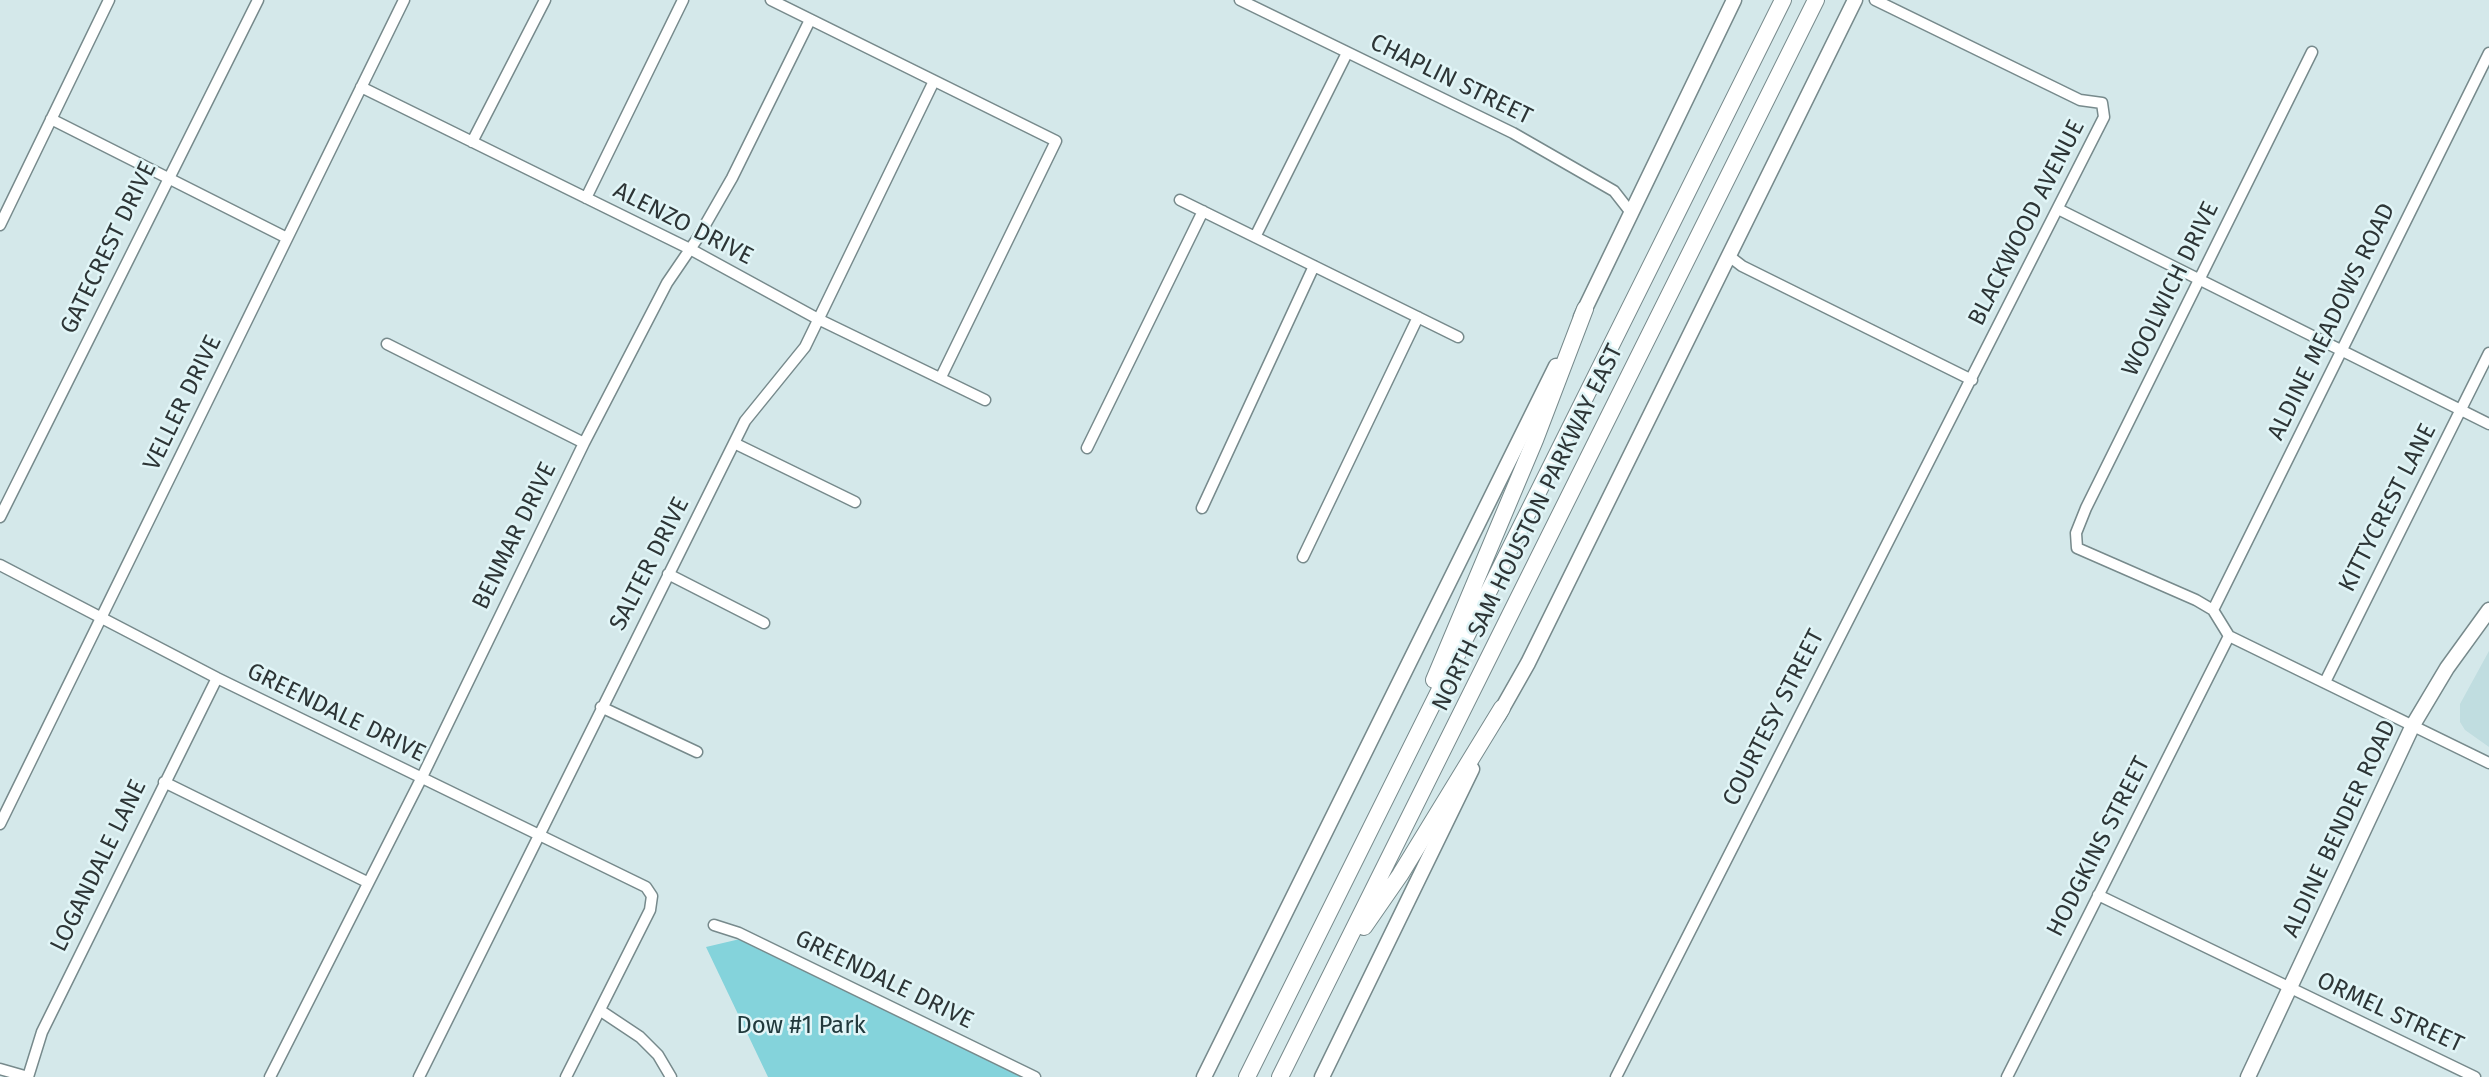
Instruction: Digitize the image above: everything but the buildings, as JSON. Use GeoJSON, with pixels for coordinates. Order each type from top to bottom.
{"type":"FeatureCollection","features":[{"type":"Feature","properties":{"kind":"highway","name":"NORTH SAM HOUSTON PARKWAY EAST"},"geometry":{"type":"LineString","coordinates":[[1247,1077],[1783,0]]}},
{"type":"Feature","properties":{"kind":"highway","name":"NORTH SAM HOUSTON PARKWAY EAST"},"geometry":{"type":"LineString","coordinates":[[1280,1077],[1816,0]]}},
{"type":"Feature","properties":{"kind":"highway"},"geometry":{"type":"LineString","coordinates":[[1310,953],[1461,619],[1585,309]]}},
{"type":"Feature","properties":{"kind":"highway"},"geometry":{"type":"LineString","coordinates":[[1334,968],[1400,875],[1502,708]]}},
{"type":"Feature","properties":{"kind":"main road","name":"NORTH SAM HOUSTON PARKWAY EAST"},"geometry":{"type":"LineString","coordinates":[[1204,1077],[1632,214],[1734,0]]}},
{"type":"Feature","properties":{"kind":"main road"},"geometry":{"type":"LineString","coordinates":[[1322,1077],[1502,708],[1528,663],[1855,0]]}},
{"type":"Feature","properties":{"kind":"main road","name":"ALDINE BENDER ROAD"},"geometry":{"type":"LineString","coordinates":[[2248,1077],[2413,725],[2447,668],[2489,610]]}},
{"type":"Feature","properties":{"kind":"street"},"geometry":{"type":"LineString","coordinates":[[0,225],[110,0]]}},
{"type":"Feature","properties":{"kind":"street","name":"GATECREST DRIVE"},"geometry":{"type":"LineString","coordinates":[[0,517],[167,177],[258,0]]}},
{"type":"Feature","properties":{"kind":"street","name":"VELLER DRIVE"},"geometry":{"type":"LineString","coordinates":[[0,824],[404,0]]}},
{"type":"Feature","properties":{"kind":"street"},"geometry":{"type":"LineString","coordinates":[[472,142],[545,0]]}},
{"type":"Feature","properties":{"kind":"street"},"geometry":{"type":"LineString","coordinates":[[586,198],[683,0]]}},
{"type":"Feature","properties":{"kind":"street"},"geometry":{"type":"LineString","coordinates":[[771,0],[1056,141],[941,377]]}},
{"type":"Feature","properties":{"kind":"street","name":"CHAPLIN STREET"},"geometry":{"type":"LineString","coordinates":[[1240,0],[1513,133],[1614,191],[1632,214]]}},
{"type":"Feature","properties":{"kind":"street","name":"BLACKWOOD AVENUE"},"geometry":{"type":"LineString","coordinates":[[1875,0],[2080,100],[2102,103],[2104,117],[1972,380]]}},
{"type":"Feature","properties":{"kind":"street","name":"BENMAR DRIVE"},"geometry":{"type":"LineString","coordinates":[[271,1077],[421,779],[584,443],[667,282],[732,178],[810,20]]}},
{"type":"Feature","properties":{"kind":"street","name":"WOOLWICH DRIVE"},"geometry":{"type":"LineString","coordinates":[[2213,610],[2077,548],[2076,533],[2312,52]]}},
{"type":"Feature","properties":{"kind":"street"},"geometry":{"type":"LineString","coordinates":[[1255,237],[1347,53]]}},
{"type":"Feature","properties":{"kind":"street","name":"ALDINE MEADOWS ROAD"},"geometry":{"type":"LineString","coordinates":[[2213,610],[2489,53]]}},
{"type":"Feature","properties":{"kind":"street","name":"SALTER DRIVE"},"geometry":{"type":"LineString","coordinates":[[419,1077],[734,443],[755,406],[796,360],[934,81]]}},
{"type":"Feature","properties":{"kind":"street","name":"ALENZO DRIVE"},"geometry":{"type":"LineString","coordinates":[[361,87],[690,249],[818,319],[985,400]]}},
{"type":"Feature","properties":{"kind":"street"},"geometry":{"type":"LineString","coordinates":[[51,119],[287,238]]}},
{"type":"Feature","properties":{"kind":"street"},"geometry":{"type":"LineString","coordinates":[[1180,200],[1458,337]]}},
{"type":"Feature","properties":{"kind":"street"},"geometry":{"type":"LineString","coordinates":[[2058,209],[2489,424]]}},
{"type":"Feature","properties":{"kind":"street"},"geometry":{"type":"LineString","coordinates":[[1087,448],[1203,211]]}},
{"type":"Feature","properties":{"kind":"street"},"geometry":{"type":"LineString","coordinates":[[1729,256],[1742,266],[1972,380]]}},
{"type":"Feature","properties":{"kind":"street"},"geometry":{"type":"LineString","coordinates":[[1202,508],[1314,266]]}},
{"type":"Feature","properties":{"kind":"street"},"geometry":{"type":"LineString","coordinates":[[1303,557],[1418,317]]}},
{"type":"Feature","properties":{"kind":"street"},"geometry":{"type":"LineString","coordinates":[[387,344],[584,443]]}},
{"type":"Feature","properties":{"kind":"street","name":"KITTYCREST LANE"},"geometry":{"type":"LineString","coordinates":[[2325,682],[2489,353]]}},
{"type":"Feature","properties":{"kind":"street","name":"COURTESY STREET"},"geometry":{"type":"LineString","coordinates":[[1616,1077],[1801,709],[1972,380]]}},
{"type":"Feature","properties":{"kind":"street"},"geometry":{"type":"LineString","coordinates":[[734,443],[855,502]]}},
{"type":"Feature","properties":{"kind":"street","name":"GREENDALE DRIVE"},"geometry":{"type":"LineString","coordinates":[[0,565],[217,678],[646,887],[652,896],[650,910],[601,1011]]}},
{"type":"Feature","properties":{"kind":"street"},"geometry":{"type":"LineString","coordinates":[[668,573],[765,624]]}},
{"type":"Feature","properties":{"kind":"street"},"geometry":{"type":"LineString","coordinates":[[2213,610],[2229,636],[2489,763]]}},
{"type":"Feature","properties":{"kind":"street","name":"HODGKINS STREET"},"geometry":{"type":"LineString","coordinates":[[2007,1077],[2229,636]]}},
{"type":"Feature","properties":{"kind":"street","name":"LOGANDALE LANE"},"geometry":{"type":"LineString","coordinates":[[28,1077],[42,1031],[217,678]]}},
{"type":"Feature","properties":{"kind":"street"},"geometry":{"type":"LineString","coordinates":[[601,707],[697,752]]}},
{"type":"Feature","properties":{"kind":"street"},"geometry":{"type":"LineString","coordinates":[[164,782],[367,882]]}},
{"type":"Feature","properties":{"kind":"street","name":"ORMEL STREET"},"geometry":{"type":"LineString","coordinates":[[2098,895],[2475,1077]]}},
{"type":"Feature","properties":{"kind":"street","name":"GREENDALE DRIVE"},"geometry":{"type":"LineString","coordinates":[[714,925],[739,933],[1035,1077]]}},
{"type":"Feature","properties":{"kind":"street"},"geometry":{"type":"LineString","coordinates":[[566,1077],[601,1011],[640,1037],[658,1055],[671,1077]]}},
{"type":"Feature","properties":{"kind":"street"},"geometry":{"type":"LineString","coordinates":[[0,1069],[28,1077]]}},
{"type":"Feature","properties":{"kind":"shaded area"},"geometry":{"type":"Polygon","coordinates":[[[2489,651],[2489,747],[2465,730],[2460,722],[2460,704],[2489,651]]]}},
{"type":"Feature","properties":{"kind":"green space","name":"Dow #1 Park"},"geometry":{"type":"Polygon","coordinates":[[[740,939],[1022,1077],[768,1077],[706,947],[740,939]]]}}]}
